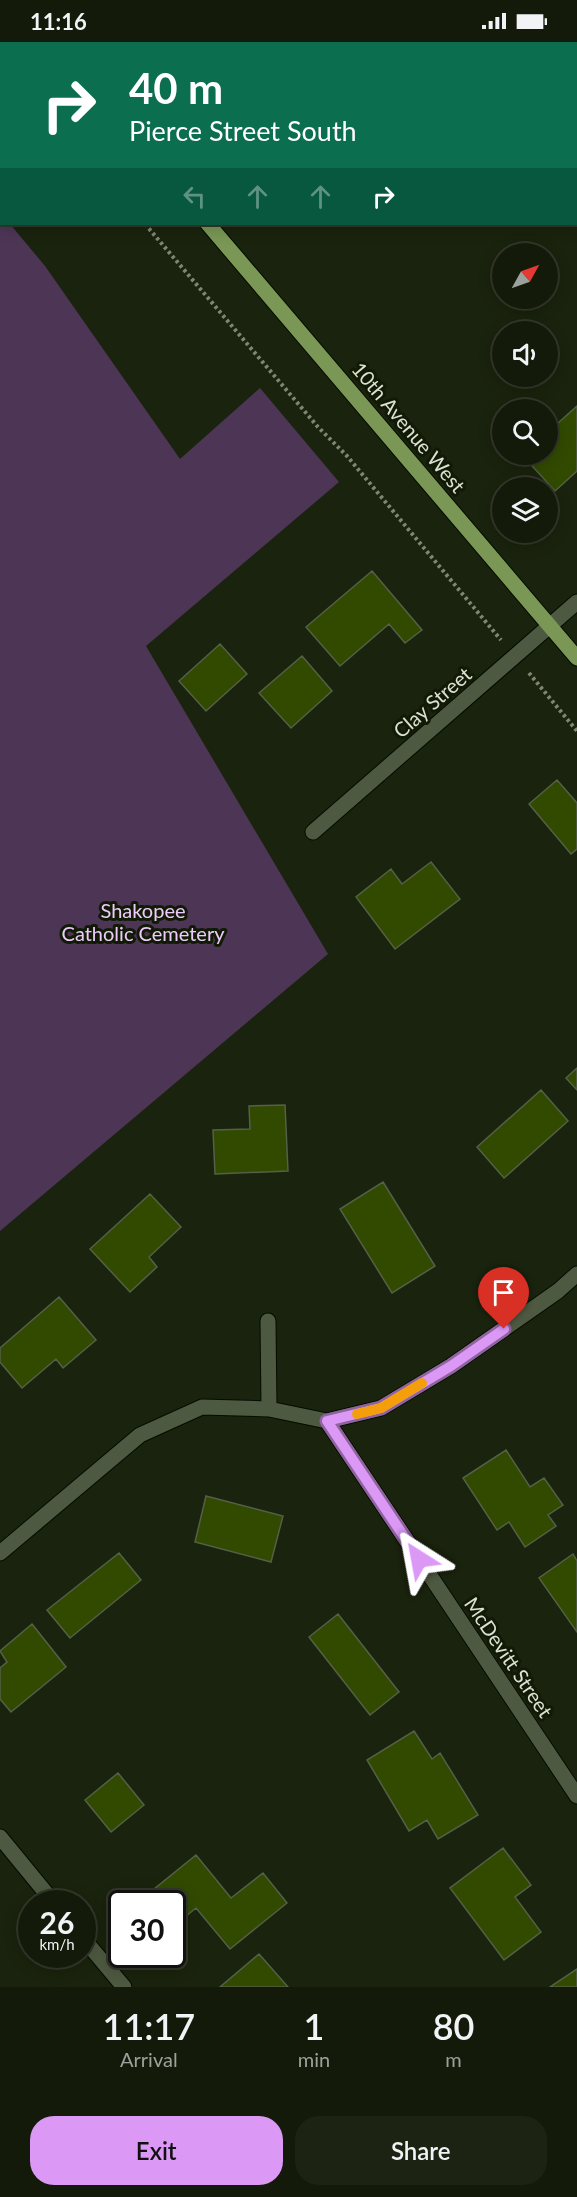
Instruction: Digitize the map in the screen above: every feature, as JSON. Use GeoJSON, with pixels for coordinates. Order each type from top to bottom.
{"type":"FeatureCollection","features":[{"type":"Feature","properties":{"kind":"main road","name":"10th Avenue West"},"geometry":{"type":"LineString","coordinates":[[209,225],[577,658]]}},
{"type":"Feature","properties":{"kind":"street","name":"Clay Street"},"geometry":{"type":"LineString","coordinates":[[313,832],[577,602]]}},
{"type":"Feature","properties":{"kind":"street"},"geometry":{"type":"LineString","coordinates":[[0,1553],[140,1435],[202,1407],[269,1409],[327,1421],[381,1408],[451,1366],[558,1291],[577,1274]]}},
{"type":"Feature","properties":{"kind":"street"},"geometry":{"type":"LineString","coordinates":[[268,1321],[269,1409]]}},
{"type":"Feature","properties":{"kind":"street","name":"McDevitt Street"},"geometry":{"type":"LineString","coordinates":[[327,1421],[577,1796]]}},
{"type":"Feature","properties":{"kind":"street"},"geometry":{"type":"LineString","coordinates":[[0,1837],[44,1890]]}},
{"type":"Feature","properties":{"kind":"street"},"geometry":{"type":"LineString","coordinates":[[96,1954],[124,1987]]}},
{"type":"Feature","properties":{"kind":"path"},"geometry":{"type":"LineString","coordinates":[[146,225],[318,427],[347,456],[577,731]]}},
{"type":"Feature","properties":{"kind":"green space","name":"Shakopee Catholic Cemetery"},"geometry":{"type":"Polygon","coordinates":[[[0,225],[11,225],[45,266],[180,459],[260,388],[339,482],[146,646],[328,954],[0,1231],[0,225]]]}},
{"type":"Feature","properties":{"kind":"building"},"geometry":{"type":"Polygon","coordinates":[[[577,406],[577,471],[558,488],[558,477],[542,477],[531,465],[558,465],[558,423],[577,406]]]}},
{"type":"Feature","properties":{"kind":"building"},"geometry":{"type":"Polygon","coordinates":[[[372,571],[422,630],[405,643],[389,624],[340,666],[306,627],[372,571]]]}},
{"type":"Feature","properties":{"kind":"building"},"geometry":{"type":"Polygon","coordinates":[[[220,644],[247,674],[206,711],[179,681],[220,644]]]}},
{"type":"Feature","properties":{"kind":"building"},"geometry":{"type":"Polygon","coordinates":[[[302,656],[332,691],[291,728],[259,693],[302,656]]]}},
{"type":"Feature","properties":{"kind":"building"},"geometry":{"type":"Polygon","coordinates":[[[557,780],[577,803],[577,849],[571,854],[529,804],[557,780]]]}},
{"type":"Feature","properties":{"kind":"building"},"geometry":{"type":"Polygon","coordinates":[[[431,862],[460,899],[395,949],[356,897],[391,869],[402,884],[431,862]]]}},
{"type":"Feature","properties":{"kind":"building"},"geometry":{"type":"Polygon","coordinates":[[[577,1068],[577,1090],[566,1078],[577,1068]]]}},
{"type":"Feature","properties":{"kind":"building"},"geometry":{"type":"Polygon","coordinates":[[[541,1090],[568,1121],[504,1178],[477,1147],[541,1090]]]}},
{"type":"Feature","properties":{"kind":"building"},"geometry":{"type":"Polygon","coordinates":[[[285,1105],[288,1171],[215,1174],[213,1130],[250,1129],[249,1106],[285,1105]]]}},
{"type":"Feature","properties":{"kind":"building"},"geometry":{"type":"Polygon","coordinates":[[[383,1182],[435,1266],[392,1293],[340,1209],[383,1182]]]}},
{"type":"Feature","properties":{"kind":"building"},"geometry":{"type":"Polygon","coordinates":[[[150,1194],[181,1227],[149,1257],[157,1267],[130,1292],[90,1249],[150,1194]]]}},
{"type":"Feature","properties":{"kind":"building"},"geometry":{"type":"Polygon","coordinates":[[[59,1297],[96,1340],[63,1368],[56,1359],[22,1388],[0,1362],[0,1348],[59,1297]]]}},
{"type":"Feature","properties":{"kind":"building"},"geometry":{"type":"Polygon","coordinates":[[[506,1450],[530,1487],[544,1478],[563,1505],[548,1515],[556,1526],[525,1547],[509,1522],[497,1530],[463,1478],[506,1450]]]}},
{"type":"Feature","properties":{"kind":"building"},"geometry":{"type":"Polygon","coordinates":[[[206,1496],[283,1516],[271,1562],[195,1542],[206,1496]]]}},
{"type":"Feature","properties":{"kind":"building"},"geometry":{"type":"Polygon","coordinates":[[[119,1553],[141,1580],[70,1638],[47,1610],[119,1553]]]}},
{"type":"Feature","properties":{"kind":"building"},"geometry":{"type":"Polygon","coordinates":[[[573,1554],[577,1561],[577,1632],[539,1578],[573,1554]]]}},
{"type":"Feature","properties":{"kind":"building"},"geometry":{"type":"Polygon","coordinates":[[[338,1614],[399,1692],[370,1715],[309,1637],[338,1614]]]}},
{"type":"Feature","properties":{"kind":"building"},"geometry":{"type":"Polygon","coordinates":[[[32,1624],[66,1667],[11,1712],[0,1699],[0,1668],[7,1662],[0,1651],[32,1624]]]}},
{"type":"Feature","properties":{"kind":"building"},"geometry":{"type":"Polygon","coordinates":[[[414,1731],[432,1759],[440,1753],[478,1815],[438,1839],[427,1820],[409,1831],[367,1760],[414,1731]]]}},
{"type":"Feature","properties":{"kind":"building"},"geometry":{"type":"Polygon","coordinates":[[[118,1773],[144,1805],[111,1832],[85,1800],[118,1773]]]}},
{"type":"Feature","properties":{"kind":"building"},"geometry":{"type":"Polygon","coordinates":[[[503,1848],[531,1885],[515,1897],[541,1932],[504,1960],[450,1888],[503,1848]]]}},
{"type":"Feature","properties":{"kind":"building"},"geometry":{"type":"Polygon","coordinates":[[[196,1855],[231,1898],[263,1873],[287,1903],[230,1949],[196,1908],[186,1916],[186,1890],[153,1890],[196,1855]]]}},
{"type":"Feature","properties":{"kind":"building"},"geometry":{"type":"Polygon","coordinates":[[[259,1954],[288,1987],[220,1987],[259,1954]]]}},
{"type":"Feature","properties":{"kind":"building"},"geometry":{"type":"Polygon","coordinates":[[[577,1969],[577,1987],[550,1987],[577,1969]]]}},
{"type":"Feature","properties":{"kind":"slow traffic"},"geometry":{"type":"LineString","coordinates":[[357,1414],[381,1408],[422,1383]]}},
{"type":"Feature","properties":{"kind":"route"},"geometry":{"type":"LineString","coordinates":[[419,1559],[327,1421],[381,1408],[451,1366],[504,1329]]}}]}
